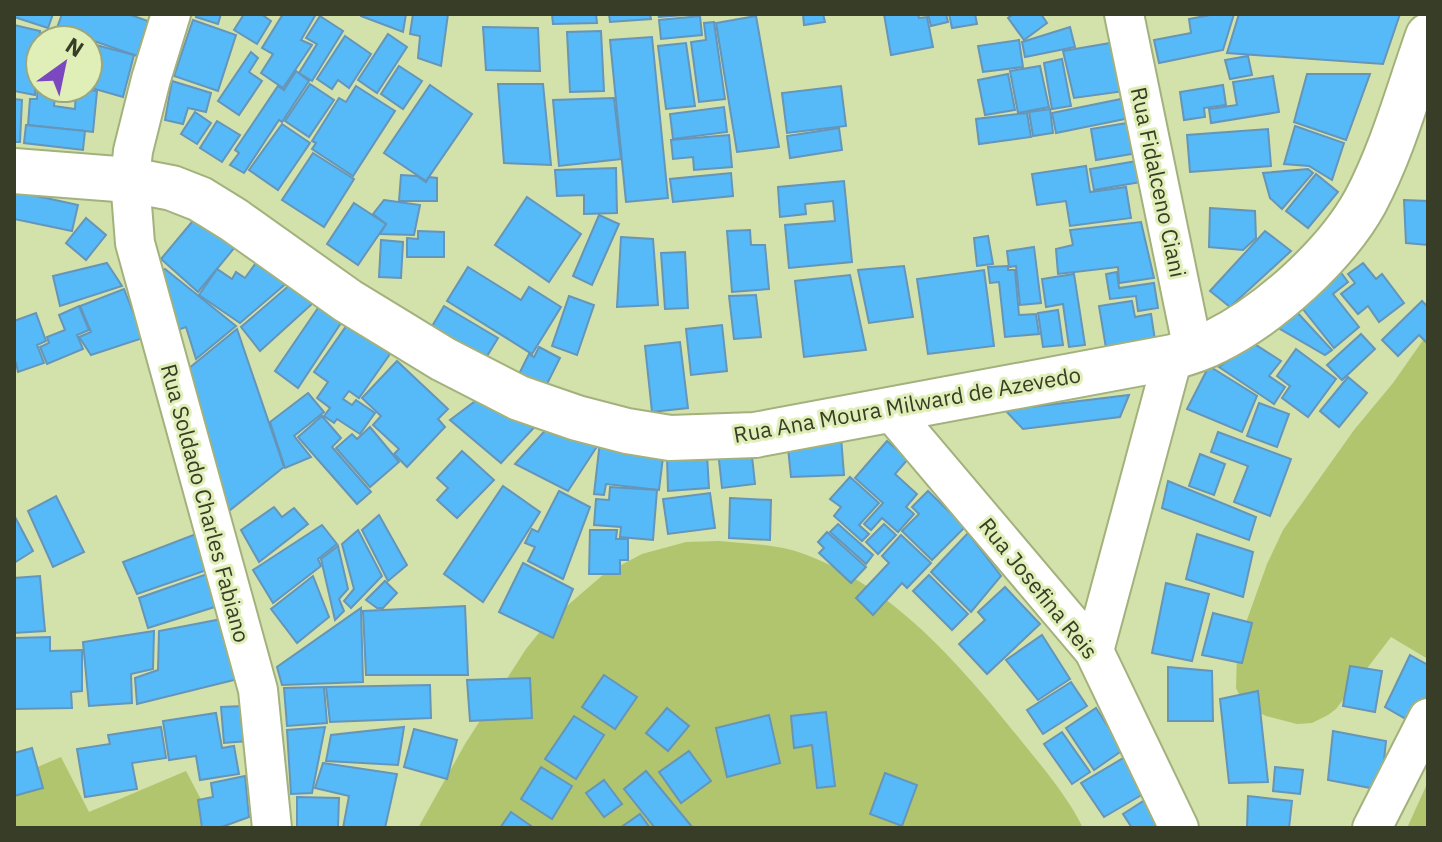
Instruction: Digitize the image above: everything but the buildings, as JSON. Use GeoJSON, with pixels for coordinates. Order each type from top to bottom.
{"type":"FeatureCollection","features":[{"type":"Feature","properties":{"kind":"street","name":"Rua Soldado Charles Fabiano"},"geometry":{"type":"LineString","coordinates":[[171,14],[133,151],[130,180],[135,243],[258,690],[272,828]]}},
{"type":"Feature","properties":{"kind":"street","name":"Rua Fidalceno Ciani"},"geometry":{"type":"LineString","coordinates":[[1124,14],[1183,354]]}},
{"type":"Feature","properties":{"kind":"street","name":"Rua Ana Moura Milward de Azevedo"},"geometry":{"type":"LineString","coordinates":[[14,171],[130,180],[172,188],[200,199],[348,301],[443,359],[519,398],[577,418],[670,438],[755,435],[1183,354],[1212,343],[1248,323],[1291,288],[1338,242],[1364,203],[1395,135],[1428,36]]}},
{"type":"Feature","properties":{"kind":"street"},"geometry":{"type":"LineString","coordinates":[[1094,651],[1183,354]]}},
{"type":"Feature","properties":{"kind":"street","name":"Rua Josefina Reis"},"geometry":{"type":"LineString","coordinates":[[890,410],[1094,651],[1179,828]]}},
{"type":"Feature","properties":{"kind":"street"},"geometry":{"type":"LineString","coordinates":[[1372,828],[1428,718]]}},
{"type":"Feature","properties":{"kind":"green space"},"geometry":{"type":"Polygon","coordinates":[[[1428,333],[1428,659],[1391,637],[1336,709],[1328,715],[1312,723],[1297,724],[1266,716],[1241,698],[1236,688],[1237,653],[1267,564],[1283,530],[1428,333]]]}},
{"type":"Feature","properties":{"kind":"green space"},"geometry":{"type":"Polygon","coordinates":[[[719,541],[773,546],[804,554],[868,587],[896,608],[924,631],[997,711],[1054,782],[1083,828],[418,828],[465,744],[526,649],[546,624],[604,574],[642,554],[686,542],[719,541]]]}},
{"type":"Feature","properties":{"kind":"green space"},"geometry":{"type":"Polygon","coordinates":[[[61,757],[89,812],[186,771],[216,828],[14,828],[14,777],[61,757]]]}},
{"type":"Feature","properties":{"kind":"green space"},"geometry":{"type":"Polygon","coordinates":[[[1427,784],[1428,828],[1407,828],[1427,784]]]}}]}
